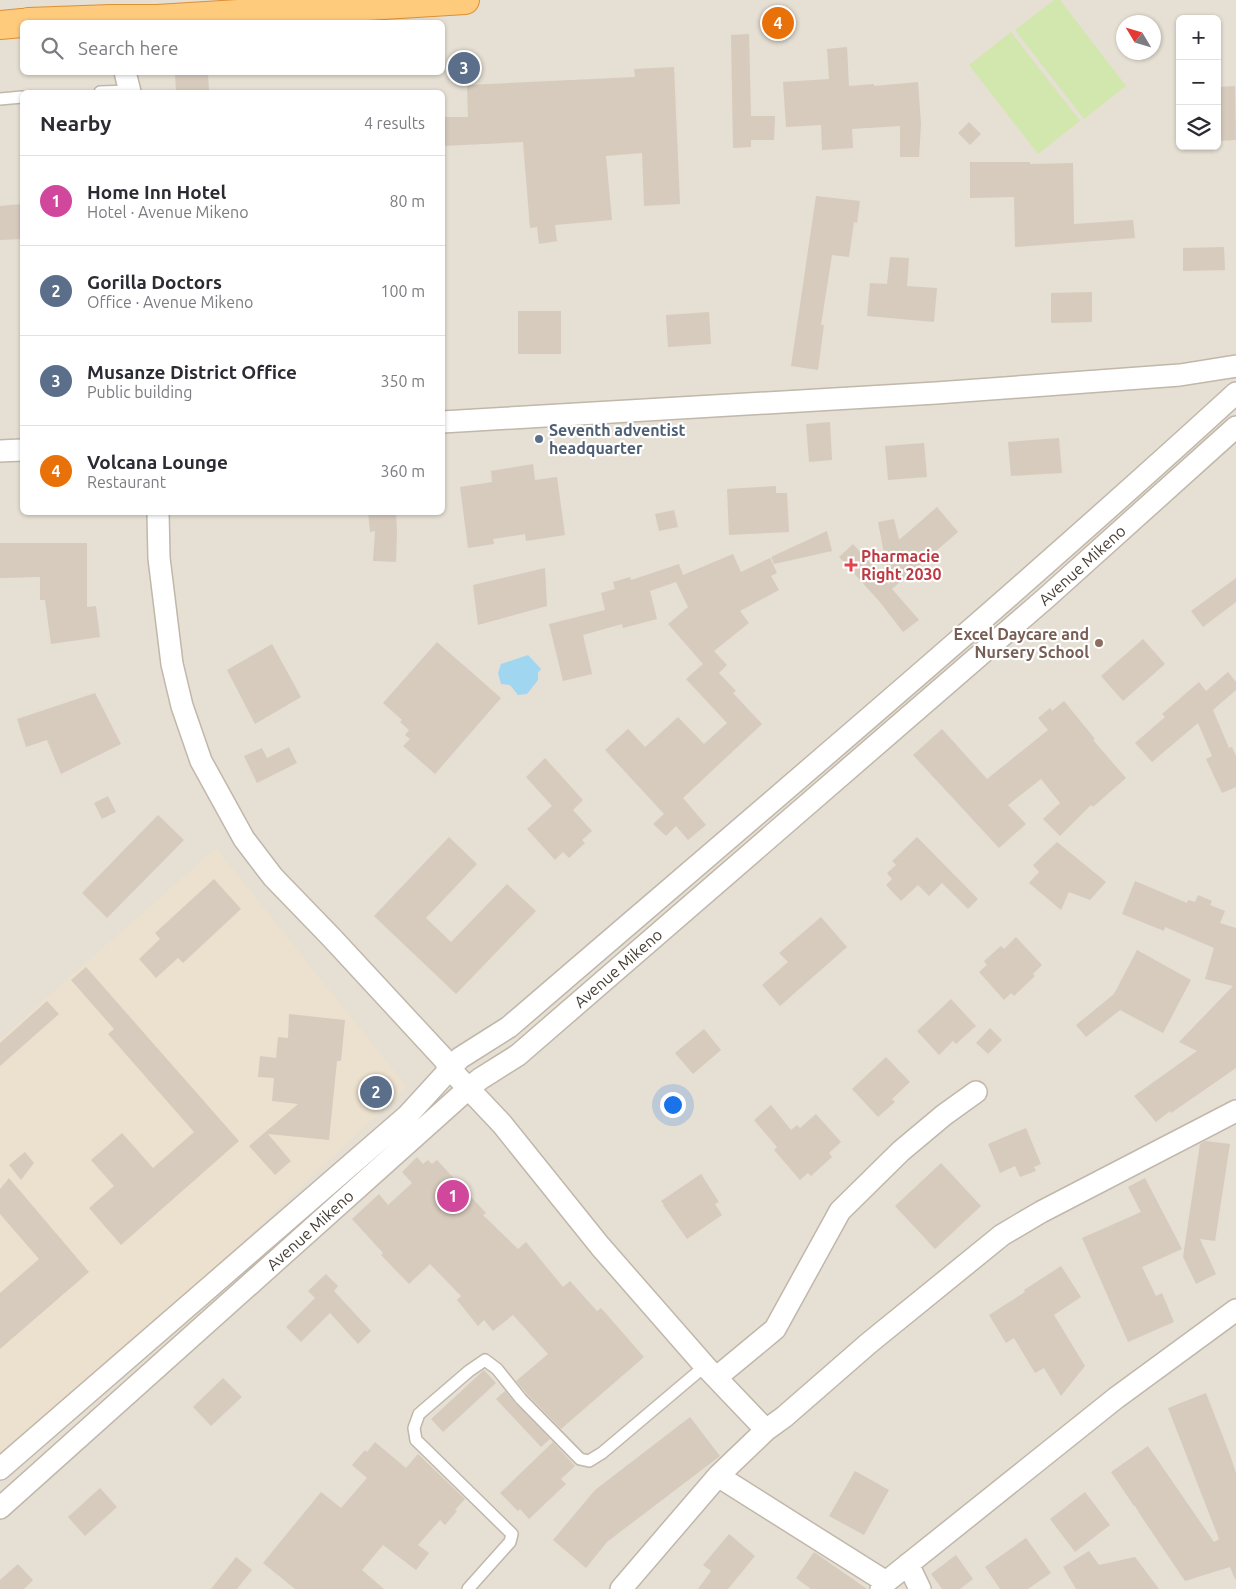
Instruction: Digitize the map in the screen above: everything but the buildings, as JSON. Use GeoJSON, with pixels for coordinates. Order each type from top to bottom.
{"type":"FeatureCollection","features":[{"type":"Feature","properties":{"kind":"highway"},"geometry":{"type":"LineString","coordinates":[[134,20],[293,5],[465,0]]}},
{"type":"Feature","properties":{"kind":"highway"},"geometry":{"type":"LineString","coordinates":[[0,25],[20,23]]}},
{"type":"Feature","properties":{"kind":"street"},"geometry":{"type":"LineString","coordinates":[[445,422],[936,393],[1180,375],[1233,367],[1236,428]]}},
{"type":"Feature","properties":{"kind":"street","name":"Avenue Mikeno"},"geometry":{"type":"LineString","coordinates":[[0,1469],[407,1116],[460,1058],[509,1026],[856,730],[1034,574],[1233,395]]}},
{"type":"Feature","properties":{"kind":"street","name":"Avenue Mikeno"},"geometry":{"type":"LineString","coordinates":[[0,1508],[469,1088],[525,1049],[1047,597],[1236,428]]}},
{"type":"Feature","properties":{"kind":"street"},"geometry":{"type":"LineString","coordinates":[[0,451],[20,450]]}},
{"type":"Feature","properties":{"kind":"street"},"geometry":{"type":"LineString","coordinates":[[158,515],[158,558],[172,664],[182,706],[201,762],[244,839],[273,877],[332,938],[502,1124],[594,1239],[766,1430]]}},
{"type":"Feature","properties":{"kind":"street"},"geometry":{"type":"LineString","coordinates":[[711,1371],[775,1329],[840,1211],[901,1151],[944,1115],[976,1092]]}},
{"type":"Feature","properties":{"kind":"street"},"geometry":{"type":"LineString","coordinates":[[620,1589],[718,1476],[766,1430],[1002,1236],[1041,1212],[1236,1111]]}},
{"type":"Feature","properties":{"kind":"street"},"geometry":{"type":"LineString","coordinates":[[718,1476],[883,1585],[1116,1398],[1236,1310]]}},
{"type":"Feature","properties":{"kind":"street"},"geometry":{"type":"LineString","coordinates":[[908,1564],[920,1589]]}},
{"type":"Feature","properties":{"kind":"lane"},"geometry":{"type":"LineString","coordinates":[[108,90],[128,85]]}},
{"type":"Feature","properties":{"kind":"lane"},"geometry":{"type":"LineString","coordinates":[[0,99],[20,97]]}},
{"type":"Feature","properties":{"kind":"lane"},"geometry":{"type":"LineString","coordinates":[[468,1589],[510,1542],[512,1534],[416,1440],[414,1428],[419,1414],[469,1371],[485,1360],[497,1368],[521,1399],[580,1459],[589,1461],[711,1371]]}},
{"type":"Feature","properties":{"kind":"shaded area"},"geometry":{"type":"Polygon","coordinates":[[[0,0],[1236,0],[1236,1589],[0,1589],[0,0]]]}},
{"type":"Feature","properties":{"kind":"shaded area"},"geometry":{"type":"Polygon","coordinates":[[[216,848],[407,1087],[0,1470],[0,1039],[216,848]]]}},
{"type":"Feature","properties":{"kind":"green space"},"geometry":{"type":"Polygon","coordinates":[[[1054,0],[1060,0],[1126,86],[1084,119],[1015,30],[1054,0]]]}},
{"type":"Feature","properties":{"kind":"green space"},"geometry":{"type":"Polygon","coordinates":[[[1011,32],[1080,121],[1038,154],[969,65],[1011,32]]]}},
{"type":"Feature","properties":{"kind":"water"},"geometry":{"type":"Polygon","coordinates":[[[528,655],[541,669],[538,673],[538,680],[527,694],[518,695],[510,685],[501,684],[498,673],[501,664],[528,655]]]}},
{"type":"Feature","properties":{"kind":"place","name":"Volcana Lounge"},"geometry":{"type":"Point","coordinates":[778,23]}},
{"type":"Feature","properties":{"kind":"place","name":"Musanze District Office"},"geometry":{"type":"Point","coordinates":[464,68]}},
{"type":"Feature","properties":{"kind":"place","name":"Seventh adventist headquarter"},"geometry":{"type":"Point","coordinates":[539,439]}},
{"type":"Feature","properties":{"kind":"place","name":"Pharmacie Right 2030"},"geometry":{"type":"Point","coordinates":[851,565]}},
{"type":"Feature","properties":{"kind":"place","name":"Excel Daycare and Nursery School"},"geometry":{"type":"Point","coordinates":[1099,643]}},
{"type":"Feature","properties":{"kind":"place","name":"Gorilla Doctors"},"geometry":{"type":"Point","coordinates":[376,1092]}},
{"type":"Feature","properties":{"kind":"place","name":"Home Inn Hotel"},"geometry":{"type":"Point","coordinates":[453,1196]}}]}
